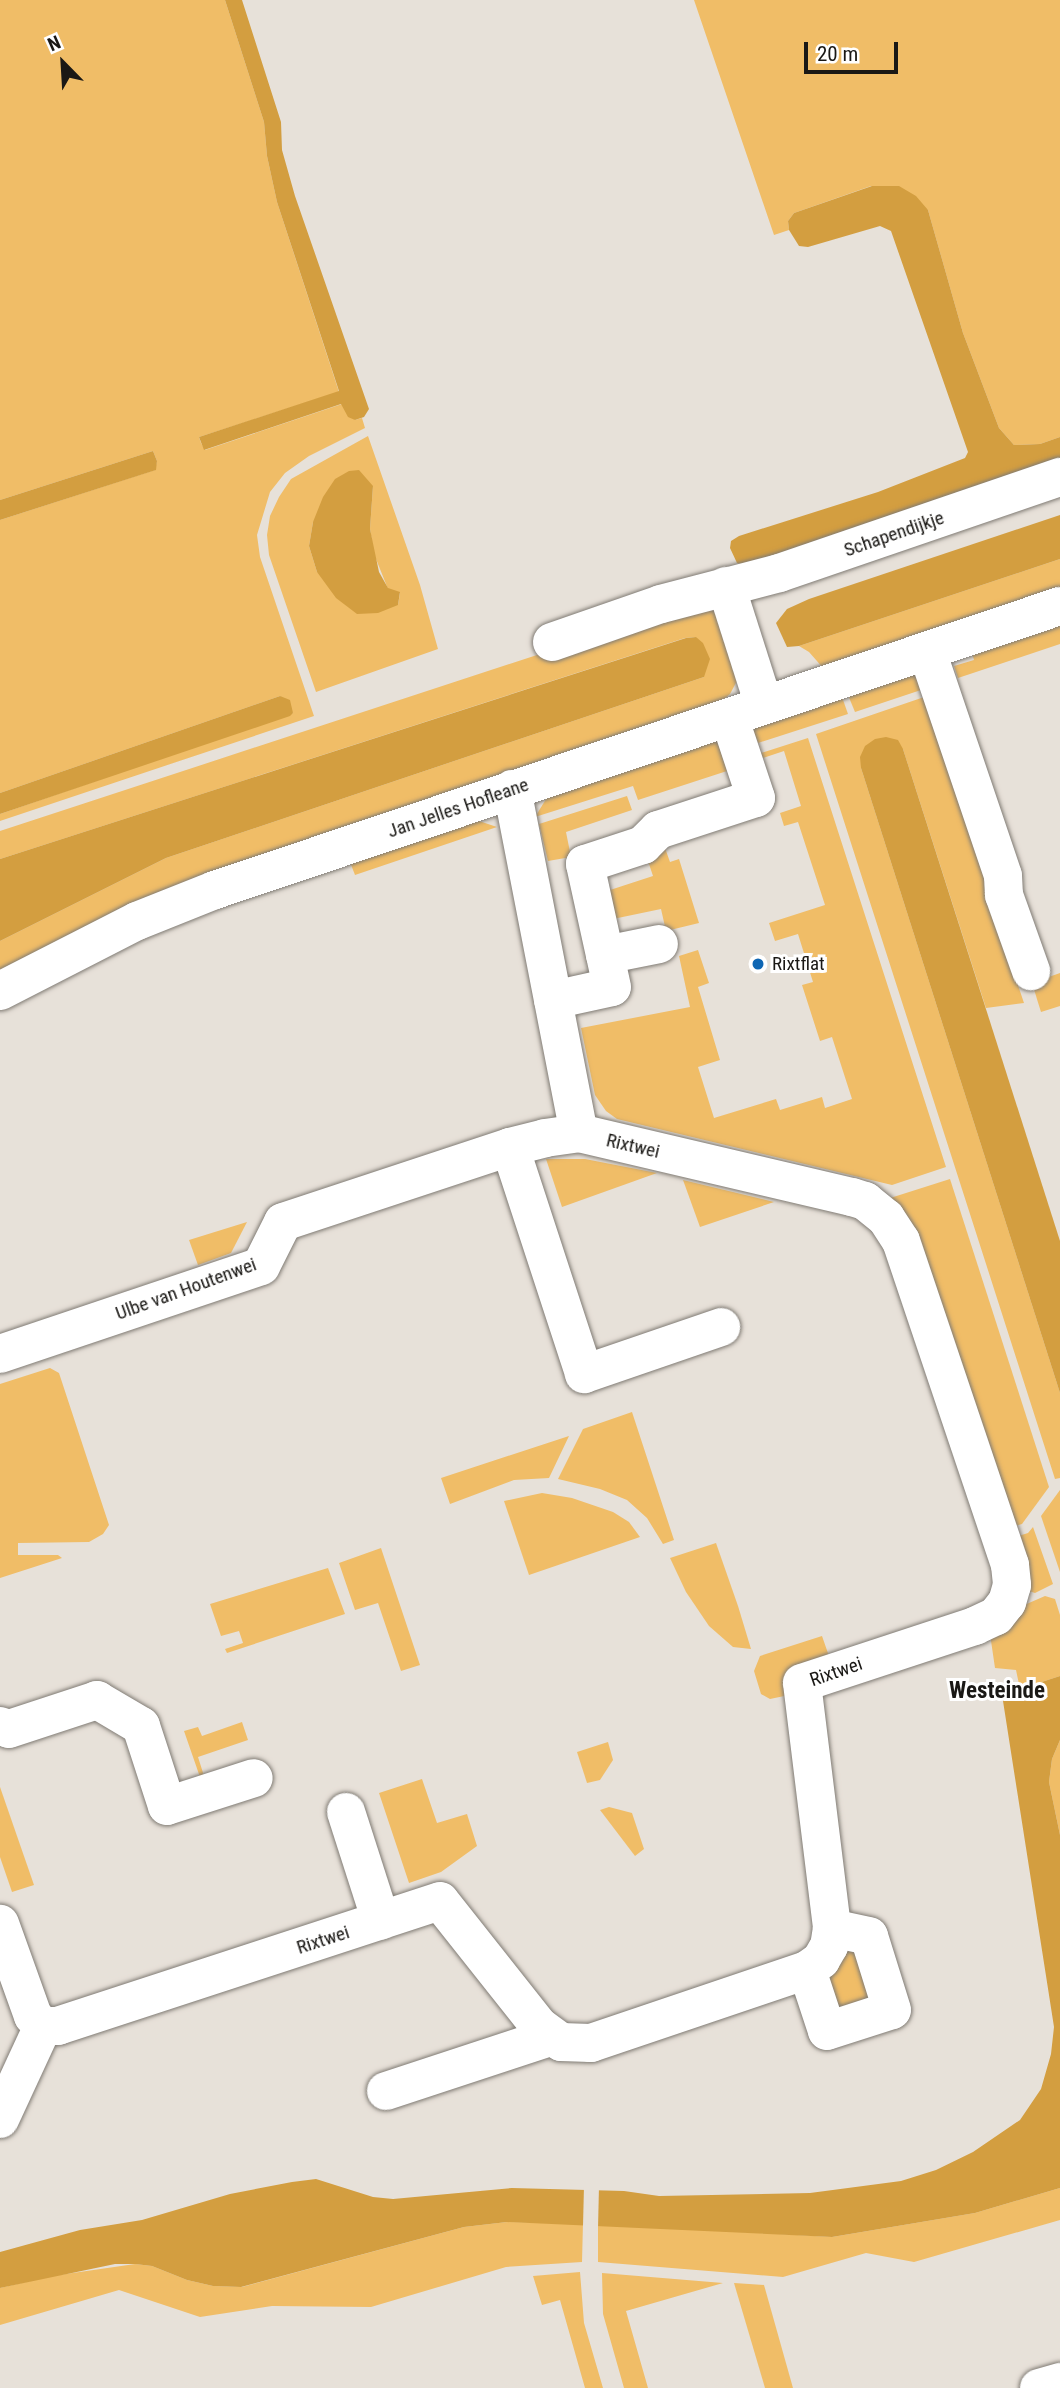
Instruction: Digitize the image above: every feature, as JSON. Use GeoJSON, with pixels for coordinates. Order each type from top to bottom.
{"type":"FeatureCollection","features":[{"type":"Feature","properties":{"kind":"street","name":"Schapendijkje"},"geometry":{"type":"LineString","coordinates":[[552,642],[661,604],[779,573],[1060,477]]}},
{"type":"Feature","properties":{"kind":"street"},"geometry":{"type":"LineString","coordinates":[[553,1000],[612,987],[584,864],[643,845],[658,830],[756,798],[746,711],[726,586]]}},
{"type":"Feature","properties":{"kind":"street","name":"Jan Jelles Hofleane"},"geometry":{"type":"LineString","coordinates":[[0,991],[137,921],[198,896],[1060,606]]}},
{"type":"Feature","properties":{"kind":"street"},"geometry":{"type":"LineString","coordinates":[[927,651],[1003,876],[1004,895],[1031,971]]}},
{"type":"Feature","properties":{"kind":"street","name":"Rixtwei"},"geometry":{"type":"LineString","coordinates":[[512,789],[579,1133],[852,1197],[886,1218],[901,1241],[1010,1565],[1009,1593],[996,1616],[975,1626],[802,1683],[832,1928],[829,1946],[821,1961],[807,1970]]}},
{"type":"Feature","properties":{"kind":"street"},"geometry":{"type":"LineString","coordinates":[[605,955],[660,944]]}},
{"type":"Feature","properties":{"kind":"street","name":"Ulbe van Houtenwei"},"geometry":{"type":"LineString","coordinates":[[0,1354],[261,1266],[283,1222],[510,1147],[579,1133]]}},
{"type":"Feature","properties":{"kind":"street"},"geometry":{"type":"LineString","coordinates":[[510,1147],[584,1374],[721,1327]]}},
{"type":"Feature","properties":{"kind":"street"},"geometry":{"type":"LineString","coordinates":[[0,1726],[9,1729],[97,1700],[141,1726],[167,1806],[254,1778]]}},
{"type":"Feature","properties":{"kind":"street"},"geometry":{"type":"LineString","coordinates":[[346,1812],[381,1921]]}},
{"type":"Feature","properties":{"kind":"street","name":"Rixtwei"},"geometry":{"type":"LineString","coordinates":[[43,2026],[77,2022],[440,1901],[550,2036]]}},
{"type":"Feature","properties":{"kind":"street"},"geometry":{"type":"LineString","coordinates":[[0,1924],[33,2016],[43,2026],[0,2119]]}},
{"type":"Feature","properties":{"kind":"street"},"geometry":{"type":"LineString","coordinates":[[386,2091],[550,2036],[570,2044],[591,2043],[807,1970],[827,2031],[892,2010],[869,1936],[832,1928]]}},
{"type":"Feature","properties":{"kind":"street"},"geometry":{"type":"LineString","coordinates":[[1039,2388],[1060,2382]]}},
{"type":"Feature","properties":{"kind":"shaded area"},"geometry":{"type":"Polygon","coordinates":[[[0,0],[225,0],[264,122],[267,156],[277,202],[339,392],[199,437],[205,450],[342,404],[355,420],[362,418],[365,428],[309,456],[285,473],[270,492],[257,535],[260,557],[314,716],[0,821],[0,814],[293,713],[280,696],[0,793],[0,520],[155,470],[157,461],[153,451],[0,500],[0,0]]]}},
{"type":"Feature","properties":{"kind":"shaded area"},"geometry":{"type":"Polygon","coordinates":[[[225,0],[242,0],[281,122],[282,150],[295,196],[369,409],[364,417],[355,420],[348,417],[341,404],[204,450],[199,437],[339,391],[277,202],[267,156],[264,122],[225,0]]]}},
{"type":"Feature","properties":{"kind":"shaded area"},"geometry":{"type":"Polygon","coordinates":[[[694,0],[1060,0],[1060,437],[1040,444],[1014,445],[999,428],[963,333],[928,210],[871,186],[794,213],[788,221],[789,230],[774,235],[694,0]]]}},
{"type":"Feature","properties":{"kind":"shaded area"},"geometry":{"type":"Polygon","coordinates":[[[872,186],[899,186],[916,196],[928,210],[963,333],[999,428],[1014,445],[1040,444],[1060,437],[1060,465],[748,566],[737,563],[730,548],[731,541],[739,536],[878,492],[965,458],[968,452],[891,231],[880,226],[808,247],[799,246],[789,230],[788,221],[794,213],[872,186]]]}},
{"type":"Feature","properties":{"kind":"shaded area"},"geometry":{"type":"Polygon","coordinates":[[[368,436],[420,585],[438,649],[316,692],[269,555],[267,535],[270,516],[291,479],[368,436]],[[373,486],[313,522],[309,546],[317,572],[398,605],[400,593],[388,589],[374,554],[370,529],[373,486]]]}},
{"type":"Feature","properties":{"kind":"shaded area"},"geometry":{"type":"Polygon","coordinates":[[[153,451],[157,461],[156,470],[0,520],[0,500],[153,451]]]}},
{"type":"Feature","properties":{"kind":"shaded area"},"geometry":{"type":"Polygon","coordinates":[[[359,470],[373,486],[370,529],[379,572],[388,588],[400,592],[398,605],[378,613],[357,614],[336,598],[317,572],[309,546],[313,522],[323,497],[335,479],[349,471],[359,470]]]}},
{"type":"Feature","properties":{"kind":"shaded area"},"geometry":{"type":"Polygon","coordinates":[[[1060,515],[1060,559],[799,646],[787,647],[776,623],[787,609],[809,599],[1060,515]]]}},
{"type":"Feature","properties":{"kind":"shaded area"},"geometry":{"type":"Polygon","coordinates":[[[1060,559],[1060,589],[824,669],[809,652],[799,646],[1060,559]]]}},
{"type":"Feature","properties":{"kind":"shaded area"},"geometry":{"type":"Polygon","coordinates":[[[711,598],[739,677],[730,694],[723,700],[0,972],[0,941],[166,858],[704,677],[696,637],[685,638],[0,859],[0,831],[711,598]]]}},
{"type":"Feature","properties":{"kind":"shaded area"},"geometry":{"type":"Polygon","coordinates":[[[1060,624],[1060,644],[958,678],[954,666],[974,660],[972,653],[1060,624]]]}},
{"type":"Feature","properties":{"kind":"shaded area"},"geometry":{"type":"Polygon","coordinates":[[[696,637],[703,643],[710,659],[704,677],[166,858],[0,941],[0,859],[696,637]]]}},
{"type":"Feature","properties":{"kind":"shaded area"},"geometry":{"type":"Polygon","coordinates":[[[921,670],[927,688],[855,712],[848,695],[921,670]]]}},
{"type":"Feature","properties":{"kind":"shaded area"},"geometry":{"type":"Polygon","coordinates":[[[930,695],[992,879],[984,884],[1024,1003],[986,1008],[903,749],[861,768],[1060,1393],[1060,1478],[1055,1479],[816,734],[930,695]]]}},
{"type":"Feature","properties":{"kind":"shaded area"},"geometry":{"type":"Polygon","coordinates":[[[280,696],[290,700],[293,713],[290,716],[0,814],[0,793],[280,696]]]}},
{"type":"Feature","properties":{"kind":"shaded area"},"geometry":{"type":"Polygon","coordinates":[[[842,697],[848,714],[758,743],[752,727],[842,697]]]}},
{"type":"Feature","properties":{"kind":"shaded area"},"geometry":{"type":"Polygon","coordinates":[[[886,737],[898,740],[903,749],[1060,1241],[1060,1393],[861,768],[860,757],[865,746],[875,739],[886,737]]]}},
{"type":"Feature","properties":{"kind":"shaded area"},"geometry":{"type":"Polygon","coordinates":[[[808,738],[946,1167],[892,1185],[617,1119],[606,1111],[595,1095],[581,1028],[690,1007],[679,956],[698,950],[709,983],[698,987],[720,1060],[698,1067],[714,1118],[776,1099],[780,1110],[822,1097],[825,1108],[852,1099],[832,1037],[820,1041],[802,985],[813,982],[798,934],[775,941],[769,923],[825,905],[798,822],[784,826],[780,813],[801,806],[784,751],[763,758],[761,753],[808,738]]]}},
{"type":"Feature","properties":{"kind":"shaded area"},"geometry":{"type":"Polygon","coordinates":[[[717,739],[727,771],[638,800],[633,786],[535,817],[548,796],[717,739]]]}},
{"type":"Feature","properties":{"kind":"shaded area"},"geometry":{"type":"Polygon","coordinates":[[[627,796],[632,810],[566,832],[571,857],[548,861],[539,824],[627,796]]]}},
{"type":"Feature","properties":{"kind":"shaded area"},"geometry":{"type":"Polygon","coordinates":[[[476,820],[497,827],[355,875],[350,862],[476,820]]]}},
{"type":"Feature","properties":{"kind":"shaded area"},"geometry":{"type":"Polygon","coordinates":[[[665,848],[670,862],[679,859],[699,923],[666,931],[661,909],[613,919],[607,891],[653,876],[646,855],[665,848]]]}},
{"type":"Feature","properties":{"kind":"shaded area"},"geometry":{"type":"Polygon","coordinates":[[[1060,973],[1060,1006],[1041,1012],[1032,983],[1060,973]]]}},
{"type":"Feature","properties":{"kind":"shaded area"},"geometry":{"type":"Polygon","coordinates":[[[546,1159],[585,1159],[657,1173],[562,1207],[546,1159]]]}},
{"type":"Feature","properties":{"kind":"shaded area"},"geometry":{"type":"Polygon","coordinates":[[[950,1179],[1049,1487],[1022,1524],[1009,1528],[884,1200],[950,1179]]]}},
{"type":"Feature","properties":{"kind":"shaded area"},"geometry":{"type":"Polygon","coordinates":[[[683,1180],[774,1202],[700,1227],[683,1180]]]}},
{"type":"Feature","properties":{"kind":"shaded area"},"geometry":{"type":"Polygon","coordinates":[[[247,1222],[231,1253],[198,1265],[189,1240],[247,1222]]]}},
{"type":"Feature","properties":{"kind":"shaded area"},"geometry":{"type":"Polygon","coordinates":[[[50,1368],[59,1373],[109,1525],[103,1534],[89,1542],[18,1543],[18,1555],[58,1555],[62,1558],[0,1578],[0,1384],[50,1368]]]}},
{"type":"Feature","properties":{"kind":"shaded area"},"geometry":{"type":"Polygon","coordinates":[[[632,1412],[674,1540],[663,1544],[647,1518],[627,1500],[600,1489],[558,1479],[583,1429],[632,1412]]]}},
{"type":"Feature","properties":{"kind":"shaded area"},"geometry":{"type":"Polygon","coordinates":[[[569,1436],[549,1478],[514,1480],[450,1504],[441,1478],[569,1436]]]}},
{"type":"Feature","properties":{"kind":"shaded area"},"geometry":{"type":"Polygon","coordinates":[[[1060,1490],[1060,1572],[1041,1516],[1060,1490]]]}},
{"type":"Feature","properties":{"kind":"shaded area"},"geometry":{"type":"Polygon","coordinates":[[[542,1493],[572,1498],[613,1512],[629,1522],[640,1537],[529,1575],[504,1501],[542,1493]]]}},
{"type":"Feature","properties":{"kind":"shaded area"},"geometry":{"type":"Polygon","coordinates":[[[1033,1527],[1053,1584],[1035,1593],[1026,1590],[1012,1538],[1028,1533],[1033,1527]]]}},
{"type":"Feature","properties":{"kind":"shaded area"},"geometry":{"type":"Polygon","coordinates":[[[716,1543],[751,1649],[733,1647],[709,1626],[686,1592],[670,1558],[716,1543]]]}},
{"type":"Feature","properties":{"kind":"shaded area"},"geometry":{"type":"Polygon","coordinates":[[[381,1548],[420,1665],[401,1671],[378,1603],[355,1610],[339,1563],[381,1548]]]}},
{"type":"Feature","properties":{"kind":"shaded area"},"geometry":{"type":"Polygon","coordinates":[[[328,1568],[345,1614],[227,1653],[225,1649],[243,1643],[239,1631],[221,1636],[210,1604],[328,1568]]]}},
{"type":"Feature","properties":{"kind":"shaded area"},"geometry":{"type":"Polygon","coordinates":[[[1045,1596],[1055,1599],[1060,1615],[1060,1676],[1020,1689],[1016,1670],[995,1668],[990,1634],[1022,1606],[1045,1596]]]}},
{"type":"Feature","properties":{"kind":"shaded area"},"geometry":{"type":"Polygon","coordinates":[[[822,1636],[830,1659],[786,1672],[789,1695],[770,1699],[761,1694],[754,1671],[760,1656],[822,1636]]]}},
{"type":"Feature","properties":{"kind":"shaded area"},"geometry":{"type":"Polygon","coordinates":[[[1060,1676],[1060,1740],[1052,1759],[1049,1782],[1060,1835],[1060,2188],[975,2213],[832,2237],[507,2222],[464,2227],[241,2287],[213,2286],[187,2280],[152,2266],[115,2264],[0,2288],[0,2252],[80,2230],[142,2220],[230,2194],[292,2182],[316,2179],[373,2197],[393,2199],[512,2188],[624,2191],[659,2196],[810,2193],[901,2181],[936,2170],[973,2152],[1020,2120],[1041,2089],[1051,2054],[1054,2027],[1003,1701],[1020,1689],[1060,1676]]]}},
{"type":"Feature","properties":{"kind":"shaded area"},"geometry":{"type":"Polygon","coordinates":[[[242,1722],[248,1740],[198,1757],[205,1779],[201,1780],[184,1731],[198,1727],[202,1736],[242,1722]]]}},
{"type":"Feature","properties":{"kind":"shaded area"},"geometry":{"type":"Polygon","coordinates":[[[1060,1740],[1060,1835],[1049,1782],[1052,1759],[1060,1740]]]}},
{"type":"Feature","properties":{"kind":"shaded area"},"geometry":{"type":"Polygon","coordinates":[[[608,1742],[613,1760],[600,1780],[587,1783],[577,1752],[608,1742]]]}},
{"type":"Feature","properties":{"kind":"shaded area"},"geometry":{"type":"Polygon","coordinates":[[[422,1779],[437,1823],[467,1814],[477,1846],[441,1872],[409,1883],[379,1793],[422,1779]]]}},
{"type":"Feature","properties":{"kind":"shaded area"},"geometry":{"type":"Polygon","coordinates":[[[0,1787],[34,1885],[12,1892],[0,1857],[0,1787]]]}},
{"type":"Feature","properties":{"kind":"shaded area"},"geometry":{"type":"Polygon","coordinates":[[[609,1807],[632,1813],[644,1849],[635,1856],[600,1810],[609,1807]]]}},
{"type":"Feature","properties":{"kind":"shaded area"},"geometry":{"type":"Polygon","coordinates":[[[861,1946],[879,2003],[833,2018],[824,1976],[842,1952],[861,1946]]]}},
{"type":"Feature","properties":{"kind":"shaded area"},"geometry":{"type":"Polygon","coordinates":[[[1060,2188],[1060,2220],[914,2262],[866,2253],[783,2277],[598,2262],[598,2224],[832,2237],[975,2213],[1060,2188]]]}},
{"type":"Feature","properties":{"kind":"shaded area"},"geometry":{"type":"Polygon","coordinates":[[[507,2222],[583,2223],[582,2262],[506,2267],[371,2307],[272,2306],[200,2317],[119,2290],[0,2325],[0,2288],[52,2276],[135,2264],[152,2266],[187,2280],[213,2286],[242,2287],[464,2227],[507,2222]]]}},
{"type":"Feature","properties":{"kind":"shaded area"},"geometry":{"type":"Polygon","coordinates":[[[580,2272],[584,2323],[603,2388],[585,2388],[560,2300],[542,2305],[533,2276],[580,2272]]]}},
{"type":"Feature","properties":{"kind":"shaded area"},"geometry":{"type":"Polygon","coordinates":[[[602,2273],[723,2283],[626,2311],[648,2388],[624,2388],[603,2314],[602,2273]]]}},
{"type":"Feature","properties":{"kind":"shaded area"},"geometry":{"type":"Polygon","coordinates":[[[734,2283],[764,2285],[793,2388],[765,2388],[734,2283]]]}},
{"type":"Feature","properties":{"kind":"pier"},"geometry":{"type":"Polygon","coordinates":[[[584,2186],[599,2186],[598,2228],[583,2226],[584,2186]]]}},
{"type":"Feature","properties":{"kind":"place","name":"Rixtflat"},"geometry":{"type":"Point","coordinates":[758,964]}},
{"type":"Feature","properties":{"kind":"district","name":"Westeinde"},"geometry":{"type":"Point","coordinates":[997,1691]}}]}
